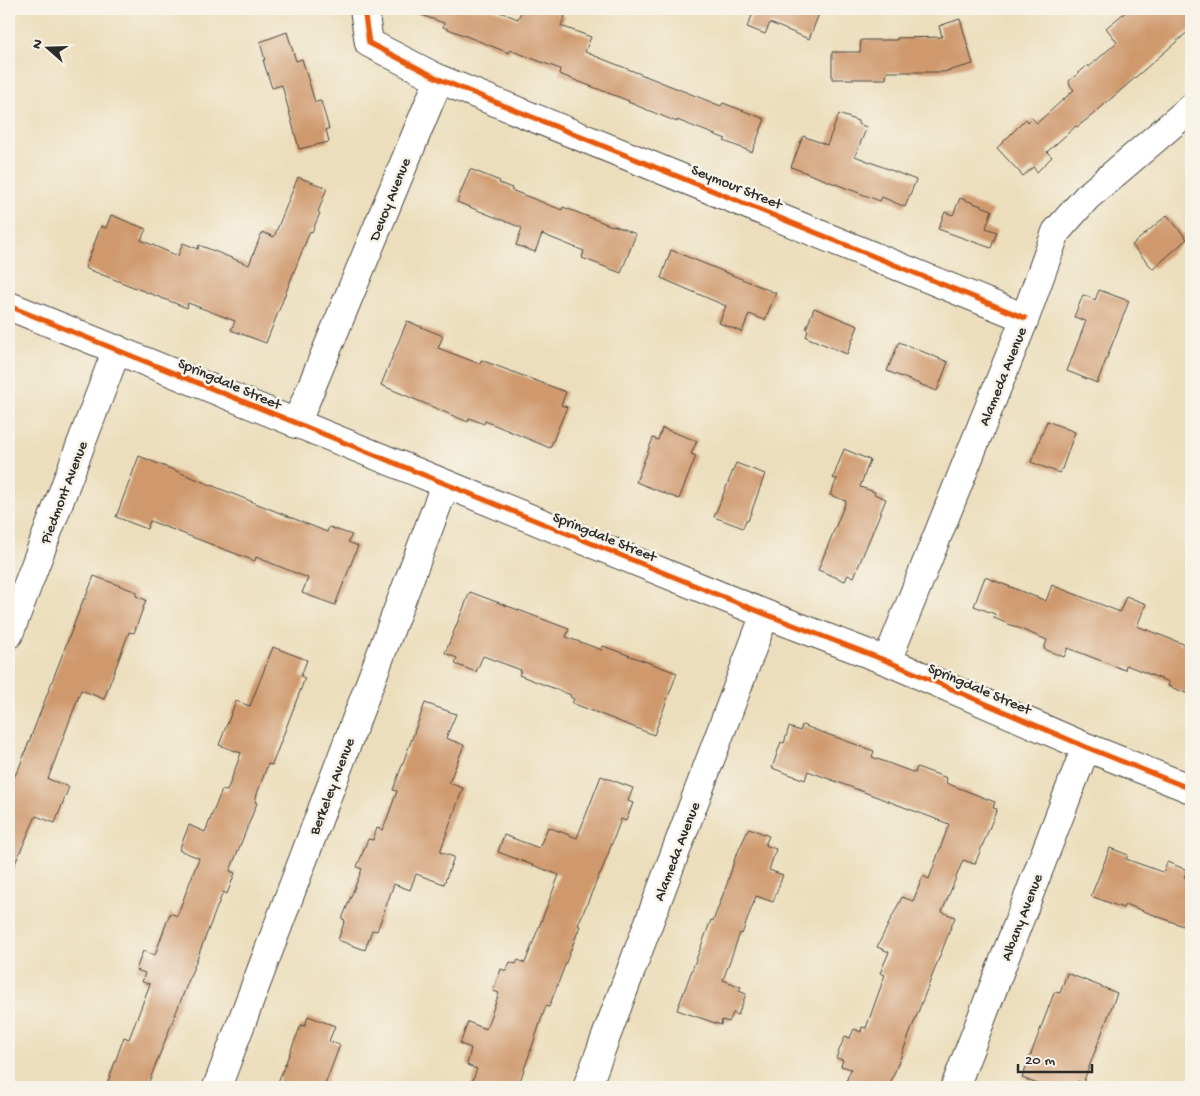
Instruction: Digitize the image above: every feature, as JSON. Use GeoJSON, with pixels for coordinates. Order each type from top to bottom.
{"type":"FeatureCollection","features":[{"type":"Feature","properties":{"kind":"street"},"geometry":{"type":"LineString","coordinates":[[364,9],[369,43],[439,78]]}},
{"type":"Feature","properties":{"kind":"street","name":"Seymour Street"},"geometry":{"type":"LineString","coordinates":[[439,78],[1025,318]]}},
{"type":"Feature","properties":{"kind":"street","name":"Devoy Avenue"},"geometry":{"type":"LineString","coordinates":[[296,424],[439,78]]}},
{"type":"Feature","properties":{"kind":"street","name":"Alameda Avenue"},"geometry":{"type":"LineString","coordinates":[[887,661],[1025,318],[1056,232],[1087,197],[1191,108]]}},
{"type":"Feature","properties":{"kind":"street","name":"Springdale Street"},"geometry":{"type":"LineString","coordinates":[[9,306],[445,485],[887,661],[1086,747],[1191,789]]}},
{"type":"Feature","properties":{"kind":"street","name":"Piedmont Avenue"},"geometry":{"type":"LineString","coordinates":[[9,634],[117,349]]}},
{"type":"Feature","properties":{"kind":"street","name":"Berkeley Avenue"},"geometry":{"type":"LineString","coordinates":[[217,1087],[445,485]]}},
{"type":"Feature","properties":{"kind":"street","name":"Alameda Avenue"},"geometry":{"type":"LineString","coordinates":[[587,1087],[765,614]]}},
{"type":"Feature","properties":{"kind":"street","name":"Albany Avenue"},"geometry":{"type":"LineString","coordinates":[[955,1087],[1086,747]]}},
{"type":"Feature","properties":{"kind":"building"},"geometry":{"type":"Polygon","coordinates":[[[410,9],[492,9],[518,19],[522,9],[545,9],[565,16],[561,26],[591,37],[585,52],[721,106],[723,103],[765,119],[752,152],[724,141],[726,139],[677,120],[677,122],[559,74],[560,69],[510,50],[509,53],[443,27],[444,23],[410,11],[410,9]]]}},
{"type":"Feature","properties":{"kind":"building"},"geometry":{"type":"Polygon","coordinates":[[[737,9],[821,9],[809,39],[770,23],[765,34],[747,27],[752,16],[737,9]]]}},
{"type":"Feature","properties":{"kind":"building"},"geometry":{"type":"Polygon","coordinates":[[[1129,9],[1191,9],[1191,29],[1047,152],[1052,157],[1037,172],[1033,167],[1023,176],[997,148],[1026,119],[1028,122],[1032,118],[1037,123],[1074,90],[1069,81],[1088,65],[1089,67],[1117,42],[1106,28],[1129,9]]]}},
{"type":"Feature","properties":{"kind":"building"},"geometry":{"type":"Polygon","coordinates":[[[960,19],[973,64],[944,72],[887,72],[886,79],[832,79],[832,52],[860,52],[861,40],[942,37],[939,26],[960,19]]]}},
{"type":"Feature","properties":{"kind":"building"},"geometry":{"type":"Polygon","coordinates":[[[287,32],[296,61],[302,59],[315,102],[321,101],[329,129],[326,129],[329,142],[299,149],[282,85],[272,88],[263,60],[265,60],[260,42],[287,32]]]}},
{"type":"Feature","properties":{"kind":"building"},"geometry":{"type":"Polygon","coordinates":[[[839,114],[858,121],[858,124],[867,127],[855,156],[916,180],[905,207],[882,197],[880,201],[791,167],[803,136],[827,145],[839,114]]]}},
{"type":"Feature","properties":{"kind":"building"},"geometry":{"type":"Polygon","coordinates":[[[470,169],[500,181],[499,183],[512,188],[511,190],[562,210],[563,207],[636,234],[621,273],[582,258],[584,251],[542,234],[535,252],[516,245],[522,228],[457,202],[470,169]]]}},
{"type":"Feature","properties":{"kind":"building"},"geometry":{"type":"Polygon","coordinates":[[[298,177],[327,188],[318,212],[320,213],[312,232],[310,231],[266,343],[231,330],[235,321],[188,303],[187,308],[85,268],[101,226],[106,228],[111,215],[146,229],[141,240],[178,256],[183,243],[198,249],[199,245],[249,265],[262,232],[274,237],[298,177]]]}},
{"type":"Feature","properties":{"kind":"building"},"geometry":{"type":"Polygon","coordinates":[[[960,198],[992,210],[986,228],[997,232],[991,248],[938,229],[945,212],[953,215],[960,198]]]}},
{"type":"Feature","properties":{"kind":"building"},"geometry":{"type":"Polygon","coordinates":[[[1167,215],[1187,239],[1153,269],[1132,245],[1167,215]]]}},
{"type":"Feature","properties":{"kind":"building"},"geometry":{"type":"Polygon","coordinates":[[[671,250],[776,293],[765,320],[749,314],[742,332],[719,323],[726,306],[661,278],[671,250]]]}},
{"type":"Feature","properties":{"kind":"building"},"geometry":{"type":"Polygon","coordinates":[[[1099,290],[1129,301],[1097,383],[1067,371],[1086,321],[1074,317],[1083,295],[1095,300],[1099,290]]]}},
{"type":"Feature","properties":{"kind":"building"},"geometry":{"type":"Polygon","coordinates":[[[814,308],[858,326],[847,354],[806,337],[808,330],[806,329],[814,308]]]}},
{"type":"Feature","properties":{"kind":"building"},"geometry":{"type":"Polygon","coordinates":[[[407,321],[443,336],[438,348],[480,364],[481,360],[566,392],[561,405],[567,407],[550,448],[485,421],[484,424],[469,418],[468,422],[381,385],[407,321]]]}},
{"type":"Feature","properties":{"kind":"building"},"geometry":{"type":"Polygon","coordinates":[[[899,342],[948,362],[937,391],[887,371],[899,342]]]}},
{"type":"Feature","properties":{"kind":"building"},"geometry":{"type":"Polygon","coordinates":[[[1047,421],[1075,432],[1059,473],[1031,462],[1047,421]]]}},
{"type":"Feature","properties":{"kind":"building"},"geometry":{"type":"Polygon","coordinates":[[[662,428],[697,441],[691,454],[696,456],[679,499],[636,482],[653,438],[658,440],[662,428]]]}},
{"type":"Feature","properties":{"kind":"building"},"geometry":{"type":"Polygon","coordinates":[[[844,449],[870,460],[860,487],[875,492],[874,494],[886,499],[854,577],[848,575],[845,581],[818,570],[846,501],[830,495],[837,479],[833,478],[844,449]]]}},
{"type":"Feature","properties":{"kind":"building"},"geometry":{"type":"Polygon","coordinates":[[[139,456],[327,532],[329,527],[352,535],[348,542],[358,546],[335,605],[302,593],[308,578],[256,557],[255,561],[150,521],[147,529],[116,517],[139,456]]]}},
{"type":"Feature","properties":{"kind":"building"},"geometry":{"type":"Polygon","coordinates":[[[736,463],[765,474],[748,521],[746,520],[743,528],[714,517],[736,463]]]}},
{"type":"Feature","properties":{"kind":"building"},"geometry":{"type":"Polygon","coordinates":[[[94,576],[137,592],[136,596],[146,600],[134,633],[129,632],[104,699],[81,690],[48,779],[69,787],[55,823],[36,816],[9,877],[9,777],[13,779],[19,768],[94,576]]]}},
{"type":"Feature","properties":{"kind":"building"},"geometry":{"type":"Polygon","coordinates":[[[985,577],[1046,601],[1052,585],[1120,612],[1126,596],[1146,604],[1137,626],[1191,647],[1191,695],[1168,686],[1169,682],[1126,665],[1125,670],[1068,648],[1064,657],[1044,649],[1047,640],[994,618],[995,614],[974,606],[985,577]]]}},
{"type":"Feature","properties":{"kind":"building"},"geometry":{"type":"Polygon","coordinates":[[[470,592],[569,629],[566,637],[602,650],[603,646],[677,673],[654,735],[572,703],[574,699],[570,697],[571,695],[519,675],[521,670],[483,656],[476,672],[455,664],[457,658],[445,653],[470,592]]]}},
{"type":"Feature","properties":{"kind":"building"},"geometry":{"type":"Polygon","coordinates":[[[273,647],[307,660],[301,676],[305,678],[272,765],[268,764],[257,794],[255,802],[257,803],[230,871],[235,873],[227,894],[223,892],[147,1087],[106,1087],[124,1037],[129,1039],[150,984],[142,982],[145,973],[136,970],[143,951],[155,955],[170,913],[177,916],[199,858],[179,850],[189,825],[205,832],[222,790],[227,791],[241,753],[219,745],[236,701],[250,706],[273,647]]]}},
{"type":"Feature","properties":{"kind":"building"},"geometry":{"type":"Polygon","coordinates":[[[425,703],[456,714],[446,738],[464,745],[449,783],[463,788],[440,852],[454,857],[444,884],[416,874],[410,890],[394,884],[377,931],[372,930],[365,950],[338,940],[345,920],[342,919],[362,869],[357,867],[368,839],[373,840],[377,828],[383,830],[397,791],[393,790],[425,703]]]}},
{"type":"Feature","properties":{"kind":"building"},"geometry":{"type":"Polygon","coordinates":[[[802,725],[874,751],[872,757],[915,773],[917,767],[947,778],[946,783],[995,802],[993,808],[997,809],[975,864],[963,860],[942,912],[955,917],[889,1087],[844,1087],[851,1069],[841,1066],[843,1060],[836,1058],[845,1036],[850,1038],[854,1029],[861,1032],[862,1027],[866,1028],[885,975],[880,973],[889,952],[877,947],[902,897],[913,901],[923,876],[929,879],[949,824],[808,771],[805,780],[772,768],[781,742],[784,743],[789,727],[800,731],[802,725]]]}},
{"type":"Feature","properties":{"kind":"building"},"geometry":{"type":"Polygon","coordinates":[[[601,776],[633,788],[628,801],[633,803],[626,821],[621,819],[601,873],[578,925],[580,926],[549,1007],[546,1006],[518,1087],[470,1087],[477,1069],[467,1065],[471,1048],[460,1044],[468,1022],[486,1029],[499,993],[493,991],[501,969],[506,971],[510,962],[516,964],[518,960],[525,963],[559,875],[498,852],[504,835],[539,848],[548,827],[577,838],[601,776]]]}},
{"type":"Feature","properties":{"kind":"building"},"geometry":{"type":"Polygon","coordinates":[[[749,828],[769,836],[765,845],[776,849],[769,870],[783,875],[773,902],[756,896],[742,934],[740,933],[723,980],[741,987],[739,991],[746,994],[738,1015],[733,1013],[729,1022],[722,1020],[721,1025],[677,1010],[711,920],[713,921],[735,858],[749,828]]]}},
{"type":"Feature","properties":{"kind":"building"},"geometry":{"type":"Polygon","coordinates":[[[1110,848],[1128,855],[1126,859],[1162,872],[1167,862],[1187,870],[1184,877],[1191,880],[1191,904],[1183,926],[1125,904],[1123,908],[1091,896],[1110,848]]]}},
{"type":"Feature","properties":{"kind":"building"},"geometry":{"type":"Polygon","coordinates":[[[1067,973],[1117,993],[1083,1083],[1077,1081],[1075,1087],[1046,1087],[1022,1078],[1054,993],[1060,993],[1067,973]]]}},
{"type":"Feature","properties":{"kind":"building"},"geometry":{"type":"Polygon","coordinates":[[[308,1016],[335,1026],[329,1041],[340,1045],[324,1087],[276,1087],[301,1025],[305,1026],[308,1016]]]}},
{"type":"Feature","properties":{"kind":"cycle path"},"geometry":{"type":"LineString","coordinates":[[364,9],[369,43],[439,79],[1025,318]]}},
{"type":"Feature","properties":{"kind":"cycle path"},"geometry":{"type":"LineString","coordinates":[[9,306],[765,614],[887,661],[1086,747],[1191,789]]}}]}
